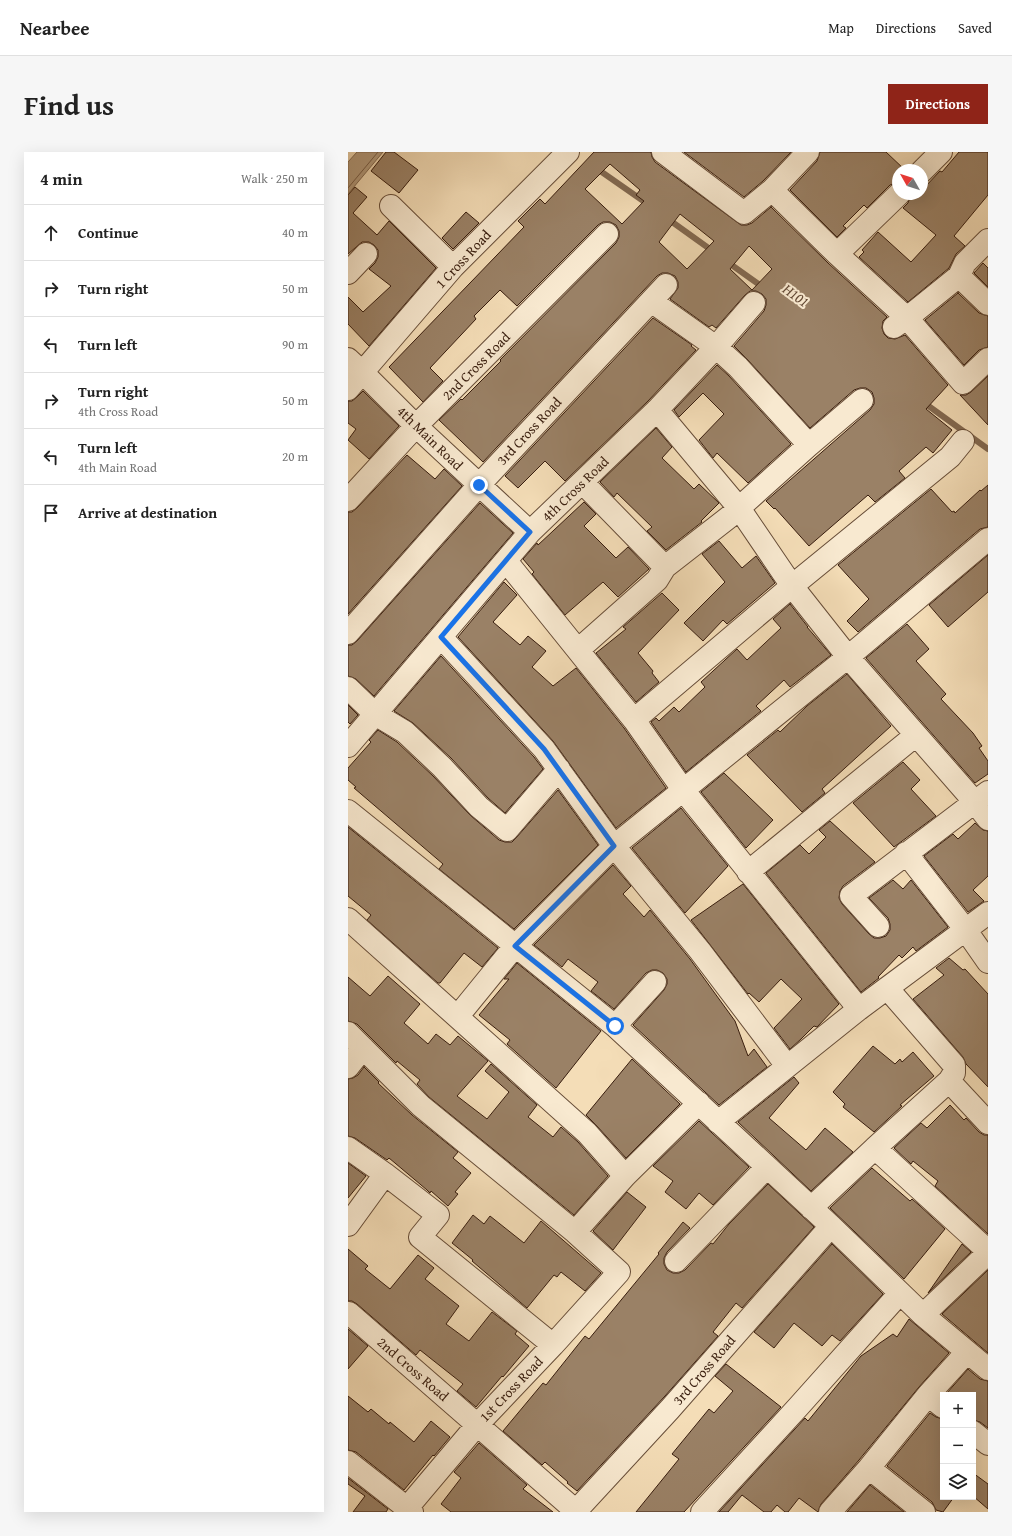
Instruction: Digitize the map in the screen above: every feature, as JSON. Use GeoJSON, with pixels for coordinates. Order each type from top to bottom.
{"type":"FeatureCollection","features":[{"type":"Feature","properties":{"kind":"street"},"geometry":{"type":"LineString","coordinates":[[663,152],[744,213],[772,190],[808,152]]}},
{"type":"Feature","properties":{"kind":"street","name":"1 Cross Road"},"geometry":{"type":"LineString","coordinates":[[348,389],[356,366],[567,153]]}},
{"type":"Feature","properties":{"kind":"street"},"geometry":{"type":"LineString","coordinates":[[772,190],[963,383],[988,359]]}},
{"type":"Feature","properties":{"kind":"street"},"geometry":{"type":"LineString","coordinates":[[837,254],[893,200]]}},
{"type":"Feature","properties":{"kind":"street"},"geometry":{"type":"LineString","coordinates":[[391,206],[453,267]]}},
{"type":"Feature","properties":{"kind":"street","name":"2nd Cross Road"},"geometry":{"type":"LineString","coordinates":[[348,500],[416,426],[607,234]]}},
{"type":"Feature","properties":{"kind":"street"},"geometry":{"type":"LineString","coordinates":[[901,322],[959,276],[965,263],[988,240]]}},
{"type":"Feature","properties":{"kind":"street"},"geometry":{"type":"LineString","coordinates":[[348,273],[366,254]]}},
{"type":"Feature","properties":{"kind":"street"},"geometry":{"type":"LineString","coordinates":[[959,276],[988,304]]}},
{"type":"Feature","properties":{"kind":"street","name":"3rd Cross Road"},"geometry":{"type":"LineString","coordinates":[[348,633],[479,485],[666,285]]}},
{"type":"Feature","properties":{"kind":"street"},"geometry":{"type":"LineString","coordinates":[[652,301],[716,347],[738,367],[809,445]]}},
{"type":"Feature","properties":{"kind":"street","name":"4th Cross Road"},"geometry":{"type":"LineString","coordinates":[[348,746],[530,532],[656,410],[716,347],[754,303]]}},
{"type":"Feature","properties":{"kind":"street","name":"4th Main Road"},"geometry":{"type":"LineString","coordinates":[[356,366],[416,426],[530,532]]}},
{"type":"Feature","properties":{"kind":"street"},"geometry":{"type":"LineString","coordinates":[[578,650],[657,580],[665,567],[733,514],[809,445],[862,400]]}},
{"type":"Feature","properties":{"kind":"street"},"geometry":{"type":"LineString","coordinates":[[656,410],[739,508],[792,586],[848,657],[916,735],[981,796],[988,819]]}},
{"type":"Feature","properties":{"kind":"street"},"geometry":{"type":"LineString","coordinates":[[634,720],[792,586],[950,457],[963,441]]}},
{"type":"Feature","properties":{"kind":"street"},"geometry":{"type":"LineString","coordinates":[[582,482],[665,567]]}},
{"type":"Feature","properties":{"kind":"street"},"geometry":{"type":"LineString","coordinates":[[458,1016],[515,946],[614,846],[848,657],[988,539]]}},
{"type":"Feature","properties":{"kind":"street"},"geometry":{"type":"LineString","coordinates":[[506,561],[634,720],[684,790],[748,872],[859,1009]]}},
{"type":"Feature","properties":{"kind":"street"},"geometry":{"type":"LineString","coordinates":[[441,637],[544,749],[614,846],[700,951],[787,1066]]}},
{"type":"Feature","properties":{"kind":"street"},"geometry":{"type":"LineString","coordinates":[[348,688],[375,714],[405,732],[442,767],[479,807],[507,830],[559,769]]}},
{"type":"Feature","properties":{"kind":"street"},"geometry":{"type":"LineString","coordinates":[[748,872],[916,735]]}},
{"type":"Feature","properties":{"kind":"street"},"geometry":{"type":"LineString","coordinates":[[878,926],[851,896],[981,796]]}},
{"type":"Feature","properties":{"kind":"street"},"geometry":{"type":"LineString","coordinates":[[348,811],[615,1026],[699,1103],[766,1168],[831,1226],[923,1315],[988,1369]]}},
{"type":"Feature","properties":{"kind":"street"},"geometry":{"type":"LineString","coordinates":[[906,853],[965,929],[988,962]]}},
{"type":"Feature","properties":{"kind":"street"},"geometry":{"type":"LineString","coordinates":[[718,1122],[859,1009],[988,913]]}},
{"type":"Feature","properties":{"kind":"street"},"geometry":{"type":"LineString","coordinates":[[348,919],[587,1133],[625,1176]]}},
{"type":"Feature","properties":{"kind":"street"},"geometry":{"type":"LineString","coordinates":[[615,1026],[655,982]]}},
{"type":"Feature","properties":{"kind":"street"},"geometry":{"type":"LineString","coordinates":[[811,1208],[949,1081],[954,1073],[954,1065],[887,988]]}},
{"type":"Feature","properties":{"kind":"street"},"geometry":{"type":"LineString","coordinates":[[348,1068],[356,1041],[421,1106],[575,1232],[625,1176],[699,1103]]}},
{"type":"Feature","properties":{"kind":"street"},"geometry":{"type":"LineString","coordinates":[[949,1081],[988,1123]]}},
{"type":"Feature","properties":{"kind":"street"},"geometry":{"type":"LineString","coordinates":[[348,1148],[385,1174],[438,1215],[420,1237],[553,1345]]}},
{"type":"Feature","properties":{"kind":"street"},"geometry":{"type":"LineString","coordinates":[[875,1148],[988,1252],[923,1315]]}},
{"type":"Feature","properties":{"kind":"street"},"geometry":{"type":"LineString","coordinates":[[676,1261],[766,1168]]}},
{"type":"Feature","properties":{"kind":"street"},"geometry":{"type":"LineString","coordinates":[[348,1225],[385,1174]]}},
{"type":"Feature","properties":{"kind":"street","name":"3rd Cross Road"},"geometry":{"type":"LineString","coordinates":[[576,1511],[670,1409],[831,1226]]}},
{"type":"Feature","properties":{"kind":"street","name":"1st Cross Road"},"geometry":{"type":"LineString","coordinates":[[409,1510],[477,1424],[553,1345],[619,1272],[575,1232]]}},
{"type":"Feature","properties":{"kind":"street"},"geometry":{"type":"LineString","coordinates":[[702,1512],[900,1292]]}},
{"type":"Feature","properties":{"kind":"street","name":"2nd Cross Road"},"geometry":{"type":"LineString","coordinates":[[349,1313],[576,1511]]}},
{"type":"Feature","properties":{"kind":"street"},"geometry":{"type":"LineString","coordinates":[[830,1512],[868,1468],[936,1401],[967,1352]]}},
{"type":"Feature","properties":{"kind":"street"},"geometry":{"type":"LineString","coordinates":[[976,1434],[988,1444]]}},
{"type":"Feature","properties":{"kind":"street"},"geometry":{"type":"LineString","coordinates":[[348,1462],[409,1510]]}},
{"type":"Feature","properties":{"kind":"street"},"geometry":{"type":"LineString","coordinates":[[868,1468],[924,1512]]}},
{"type":"Feature","properties":{"kind":"water"},"geometry":{"type":"Polygon","coordinates":[[[357,152],[383,152],[348,194],[348,162],[357,152]]]}},
{"type":"Feature","properties":{"kind":"building"},"geometry":{"type":"Polygon","coordinates":[[[386,152],[394,152],[418,170],[399,193],[371,171],[386,152]]]}},
{"type":"Feature","properties":{"kind":"building"},"geometry":{"type":"Polygon","coordinates":[[[594,152],[651,152],[655,162],[741,225],[752,223],[771,207],[828,263],[887,317],[883,321],[882,328],[884,334],[888,338],[895,339],[905,335],[948,385],[926,409],[952,430],[933,453],[926,447],[899,471],[905,478],[875,502],[868,495],[809,546],[775,508],[774,509],[766,501],[870,410],[874,404],[872,392],[866,388],[854,390],[810,428],[734,346],[764,311],[766,299],[762,294],[756,291],[750,291],[716,328],[712,325],[709,327],[670,299],[678,288],[678,282],[675,276],[668,273],[662,273],[657,276],[483,462],[439,420],[461,399],[462,400],[501,361],[500,360],[616,243],[619,237],[619,231],[616,225],[610,222],[603,222],[598,225],[517,306],[500,290],[474,316],[476,319],[430,368],[443,381],[423,402],[389,367],[524,227],[518,221],[540,199],[545,204],[594,152]],[[610,164],[585,189],[622,224],[644,201],[636,195],[640,190],[610,164]],[[680,214],[659,242],[687,269],[714,241],[680,214]],[[749,246],[730,269],[752,290],[772,269],[749,246]]]}},
{"type":"Feature","properties":{"kind":"building"},"geometry":{"type":"Polygon","coordinates":[[[684,152],[791,152],[763,181],[744,197],[684,152]]]}},
{"type":"Feature","properties":{"kind":"building"},"geometry":{"type":"Polygon","coordinates":[[[820,152],[886,152],[899,164],[892,164],[892,184],[867,208],[864,205],[843,226],[846,228],[837,237],[790,190],[817,161],[820,152]]]}},
{"type":"Feature","properties":{"kind":"building"},"geometry":{"type":"Polygon","coordinates":[[[959,152],[988,152],[988,195],[954,236],[965,246],[956,254],[949,268],[908,302],[859,257],[864,252],[862,250],[878,232],[911,262],[936,235],[903,208],[909,200],[928,200],[928,184],[940,171],[942,172],[959,152]]]}},
{"type":"Feature","properties":{"kind":"building"},"geometry":{"type":"Polygon","coordinates":[[[355,187],[367,197],[353,213],[377,235],[389,221],[436,268],[369,346],[348,324],[348,297],[363,312],[391,286],[369,269],[378,257],[378,250],[374,245],[369,242],[362,242],[348,254],[348,195],[355,187]]]}},
{"type":"Feature","properties":{"kind":"building"},"geometry":{"type":"Polygon","coordinates":[[[466,212],[479,223],[453,249],[442,238],[466,212]]]}},
{"type":"Feature","properties":{"kind":"building"},"geometry":{"type":"Polygon","coordinates":[[[983,263],[988,268],[988,287],[974,273],[983,263]]]}},
{"type":"Feature","properties":{"kind":"building"},"geometry":{"type":"Polygon","coordinates":[[[958,293],[979,313],[988,316],[988,347],[979,350],[964,365],[925,320],[958,293]]]}},
{"type":"Feature","properties":{"kind":"building"},"geometry":{"type":"Polygon","coordinates":[[[653,318],[692,345],[691,346],[696,350],[648,401],[565,481],[545,461],[518,488],[505,476],[653,318]]]}},
{"type":"Feature","properties":{"kind":"building"},"geometry":{"type":"Polygon","coordinates":[[[717,365],[729,376],[791,444],[748,483],[717,453],[713,458],[699,440],[724,414],[703,393],[679,417],[674,410],[717,365]]]}},
{"type":"Feature","properties":{"kind":"building"},"geometry":{"type":"Polygon","coordinates":[[[988,376],[988,425],[960,395],[966,395],[971,392],[988,376]]]}},
{"type":"Feature","properties":{"kind":"building"},"geometry":{"type":"Polygon","coordinates":[[[363,391],[399,426],[369,459],[348,440],[356,429],[348,423],[348,401],[352,401],[363,391]]]}},
{"type":"Feature","properties":{"kind":"building"},"geometry":{"type":"Polygon","coordinates":[[[656,428],[672,447],[662,458],[694,489],[699,484],[719,503],[701,521],[702,522],[666,550],[647,531],[652,527],[617,493],[614,497],[600,482],[656,428]]]}},
{"type":"Feature","properties":{"kind":"building"},"geometry":{"type":"Polygon","coordinates":[[[407,455],[435,479],[444,469],[462,486],[348,614],[348,512],[352,512],[357,508],[407,455]]]}},
{"type":"Feature","properties":{"kind":"building"},"geometry":{"type":"Polygon","coordinates":[[[988,485],[988,527],[980,529],[858,632],[847,621],[869,599],[838,565],[931,489],[952,512],[954,511],[955,513],[980,490],[981,491],[988,485]]]}},
{"type":"Feature","properties":{"kind":"building"},"geometry":{"type":"Polygon","coordinates":[[[584,502],[596,514],[584,526],[616,558],[628,547],[649,569],[618,597],[603,582],[565,615],[532,574],[534,572],[523,559],[537,543],[538,545],[584,502]]]}},
{"type":"Feature","properties":{"kind":"building"},"geometry":{"type":"Polygon","coordinates":[[[480,503],[513,533],[374,696],[356,679],[348,676],[348,645],[352,645],[357,641],[480,503]]]}},
{"type":"Feature","properties":{"kind":"building"},"geometry":{"type":"Polygon","coordinates":[[[719,541],[742,568],[756,556],[775,583],[727,624],[723,620],[703,641],[684,623],[725,582],[702,554],[719,541]]]}},
{"type":"Feature","properties":{"kind":"building"},"geometry":{"type":"Polygon","coordinates":[[[988,555],[988,592],[948,627],[929,605],[988,555]]]}},
{"type":"Feature","properties":{"kind":"building"},"geometry":{"type":"Polygon","coordinates":[[[504,582],[517,595],[493,622],[520,645],[528,636],[546,651],[532,667],[553,686],[576,668],[624,728],[666,788],[616,828],[553,741],[458,637],[504,582]]]}},
{"type":"Feature","properties":{"kind":"building"},"geometry":{"type":"Polygon","coordinates":[[[662,593],[679,610],[638,653],[653,671],[652,673],[659,682],[636,702],[596,653],[626,629],[623,627],[662,593]]]}},
{"type":"Feature","properties":{"kind":"building"},"geometry":{"type":"Polygon","coordinates":[[[790,604],[831,655],[790,687],[784,680],[756,706],[761,711],[686,772],[651,722],[656,718],[659,721],[674,707],[679,712],[705,687],[701,682],[737,649],[747,660],[781,628],[773,619],[790,604]]]}},
{"type":"Feature","properties":{"kind":"building"},"geometry":{"type":"Polygon","coordinates":[[[907,624],[929,649],[916,661],[946,694],[941,699],[973,733],[982,746],[979,748],[988,761],[988,774],[975,783],[866,658],[907,624]]]}},
{"type":"Feature","properties":{"kind":"building"},"geometry":{"type":"Polygon","coordinates":[[[441,656],[534,757],[543,769],[505,813],[488,798],[451,758],[413,723],[394,711],[441,656]]]}},
{"type":"Feature","properties":{"kind":"building"},"geometry":{"type":"Polygon","coordinates":[[[847,674],[891,726],[822,789],[825,793],[802,812],[747,755],[778,730],[780,732],[807,706],[847,674]]]}},
{"type":"Feature","properties":{"kind":"building"},"geometry":{"type":"Polygon","coordinates":[[[348,705],[358,715],[350,724],[348,722],[348,705]]]}},
{"type":"Feature","properties":{"kind":"building"},"geometry":{"type":"Polygon","coordinates":[[[378,730],[397,742],[433,776],[470,815],[499,840],[512,842],[558,790],[598,845],[514,929],[439,869],[443,864],[354,788],[356,787],[348,780],[348,768],[371,742],[369,740],[378,730]]]}},
{"type":"Feature","properties":{"kind":"building"},"geometry":{"type":"Polygon","coordinates":[[[903,762],[920,780],[911,789],[936,816],[894,847],[853,803],[903,762]]]}},
{"type":"Feature","properties":{"kind":"building"},"geometry":{"type":"Polygon","coordinates":[[[724,773],[773,820],[746,848],[701,792],[724,773]]]}},
{"type":"Feature","properties":{"kind":"building"},"geometry":{"type":"Polygon","coordinates":[[[681,808],[728,866],[685,913],[632,848],[681,808]]]}},
{"type":"Feature","properties":{"kind":"building"},"geometry":{"type":"Polygon","coordinates":[[[830,821],[875,862],[843,886],[840,891],[839,898],[842,904],[869,934],[874,938],[880,938],[886,936],[890,930],[888,918],[869,898],[893,880],[903,889],[911,880],[948,927],[916,951],[913,947],[902,958],[899,955],[878,977],[879,978],[861,992],[766,873],[800,845],[809,854],[826,837],[819,830],[830,821]]]}},
{"type":"Feature","properties":{"kind":"building"},"geometry":{"type":"Polygon","coordinates":[[[975,823],[983,830],[988,831],[988,876],[973,890],[984,901],[968,912],[924,856],[953,834],[958,839],[975,823]]]}},
{"type":"Feature","properties":{"kind":"building"},"geometry":{"type":"Polygon","coordinates":[[[348,827],[498,948],[482,967],[464,953],[440,983],[438,983],[367,920],[371,915],[348,896],[348,827]]]}},
{"type":"Feature","properties":{"kind":"building"},"geometry":{"type":"Polygon","coordinates":[[[613,865],[631,886],[623,894],[644,917],[650,910],[690,959],[735,1021],[748,1056],[754,1049],[767,1067],[719,1105],[633,1025],[664,990],[667,984],[667,979],[663,973],[657,970],[652,970],[646,973],[614,1009],[591,991],[598,982],[568,959],[562,967],[534,945],[613,865]]]}},
{"type":"Feature","properties":{"kind":"building"},"geometry":{"type":"Polygon","coordinates":[[[743,884],[839,1004],[817,1027],[814,1026],[790,1049],[774,1028],[802,999],[781,979],[759,1002],[749,993],[748,994],[691,920],[743,884]]]}},
{"type":"Feature","properties":{"kind":"building"},"geometry":{"type":"Polygon","coordinates":[[[949,958],[963,970],[965,969],[988,994],[988,1087],[966,1064],[963,1057],[913,999],[944,975],[936,968],[949,958]]]}},
{"type":"Feature","properties":{"kind":"building"},"geometry":{"type":"Polygon","coordinates":[[[517,963],[601,1031],[556,1088],[507,1044],[510,1040],[479,1015],[509,979],[504,979],[517,963]]]}},
{"type":"Feature","properties":{"kind":"building"},"geometry":{"type":"Polygon","coordinates":[[[388,976],[420,1004],[404,1023],[428,1044],[436,1034],[450,1045],[458,1036],[488,1061],[457,1096],[487,1119],[509,1092],[485,1071],[491,1064],[537,1105],[528,1117],[553,1137],[561,1127],[578,1142],[608,1176],[574,1215],[429,1097],[417,1084],[420,1080],[397,1061],[396,1063],[357,1024],[348,1021],[348,977],[370,996],[388,976]]]}},
{"type":"Feature","properties":{"kind":"building"},"geometry":{"type":"Polygon","coordinates":[[[873,1046],[895,1064],[900,1059],[902,1062],[913,1052],[934,1076],[900,1105],[902,1106],[874,1132],[843,1107],[845,1104],[833,1092],[873,1046]]]}},
{"type":"Feature","properties":{"kind":"building"},"geometry":{"type":"Polygon","coordinates":[[[632,1059],[680,1104],[626,1158],[586,1115],[632,1059]]]}},
{"type":"Feature","properties":{"kind":"building"},"geometry":{"type":"Polygon","coordinates":[[[364,1067],[379,1082],[378,1083],[412,1115],[458,1152],[453,1158],[471,1173],[455,1192],[458,1194],[448,1206],[431,1191],[430,1193],[389,1158],[387,1160],[355,1138],[348,1136],[348,1079],[358,1075],[364,1067]]]}},
{"type":"Feature","properties":{"kind":"building"},"geometry":{"type":"Polygon","coordinates":[[[794,1077],[799,1083],[769,1118],[806,1150],[825,1128],[853,1152],[811,1191],[738,1122],[794,1077]]]}},
{"type":"Feature","properties":{"kind":"building"},"geometry":{"type":"Polygon","coordinates":[[[950,1105],[964,1120],[966,1118],[979,1132],[984,1135],[988,1135],[988,1234],[935,1186],[938,1181],[913,1161],[911,1164],[894,1148],[921,1123],[927,1128],[950,1105]]]}},
{"type":"Feature","properties":{"kind":"building"},"geometry":{"type":"Polygon","coordinates":[[[699,1121],[749,1167],[713,1205],[699,1193],[686,1209],[665,1192],[673,1181],[653,1166],[699,1121]]]}},
{"type":"Feature","properties":{"kind":"building"},"geometry":{"type":"Polygon","coordinates":[[[348,1163],[366,1176],[348,1198],[348,1163]]]}},
{"type":"Feature","properties":{"kind":"building"},"geometry":{"type":"Polygon","coordinates":[[[872,1168],[910,1201],[912,1199],[945,1229],[904,1279],[830,1208],[872,1168]]]}},
{"type":"Feature","properties":{"kind":"building"},"geometry":{"type":"Polygon","coordinates":[[[768,1184],[814,1227],[742,1308],[736,1303],[713,1332],[718,1336],[577,1491],[545,1462],[542,1465],[503,1431],[543,1383],[546,1385],[585,1336],[589,1339],[659,1254],[658,1253],[683,1222],[690,1228],[667,1252],[664,1258],[664,1264],[667,1270],[673,1273],[679,1273],[685,1270],[711,1243],[713,1244],[729,1224],[768,1184]]]}},
{"type":"Feature","properties":{"kind":"building"},"geometry":{"type":"Polygon","coordinates":[[[627,1192],[646,1207],[613,1250],[593,1231],[627,1192]]]}},
{"type":"Feature","properties":{"kind":"building"},"geometry":{"type":"Polygon","coordinates":[[[473,1215],[484,1224],[490,1216],[524,1243],[541,1221],[601,1273],[585,1291],[561,1272],[557,1277],[554,1275],[527,1308],[452,1243],[473,1215]]]}},
{"type":"Feature","properties":{"kind":"building"},"geometry":{"type":"Polygon","coordinates":[[[832,1244],[883,1294],[840,1341],[832,1335],[822,1346],[794,1323],[774,1348],[754,1332],[832,1244]]]}},
{"type":"Feature","properties":{"kind":"building"},"geometry":{"type":"Polygon","coordinates":[[[962,1244],[971,1252],[928,1293],[962,1244]]]}},
{"type":"Feature","properties":{"kind":"building"},"geometry":{"type":"Polygon","coordinates":[[[348,1249],[368,1266],[365,1269],[390,1289],[418,1255],[434,1268],[425,1279],[459,1306],[446,1324],[469,1341],[492,1312],[517,1331],[515,1334],[529,1346],[476,1407],[457,1391],[463,1384],[420,1350],[416,1355],[357,1304],[352,1301],[348,1301],[348,1249]]]}},
{"type":"Feature","properties":{"kind":"building"},"geometry":{"type":"Polygon","coordinates":[[[988,1270],[988,1353],[942,1314],[988,1270]]]}},
{"type":"Feature","properties":{"kind":"building"},"geometry":{"type":"Polygon","coordinates":[[[909,1319],[949,1353],[821,1504],[818,1512],[799,1498],[788,1512],[785,1512],[777,1505],[771,1512],[764,1512],[742,1495],[728,1512],[719,1512],[805,1418],[808,1421],[861,1356],[893,1334],[897,1337],[909,1319]]]}},
{"type":"Feature","properties":{"kind":"building"},"geometry":{"type":"Polygon","coordinates":[[[348,1329],[368,1346],[348,1369],[348,1329]]]}},
{"type":"Feature","properties":{"kind":"building"},"geometry":{"type":"Polygon","coordinates":[[[726,1364],[781,1407],[684,1512],[636,1512],[679,1459],[672,1454],[709,1409],[714,1413],[733,1391],[715,1376],[726,1364]]]}},
{"type":"Feature","properties":{"kind":"building"},"geometry":{"type":"Polygon","coordinates":[[[968,1369],[980,1379],[988,1381],[988,1428],[976,1421],[976,1392],[948,1392],[968,1369]]]}},
{"type":"Feature","properties":{"kind":"building"},"geometry":{"type":"Polygon","coordinates":[[[348,1396],[368,1412],[371,1409],[389,1424],[390,1422],[414,1442],[431,1421],[450,1437],[404,1490],[356,1452],[348,1450],[348,1396]]]}},
{"type":"Feature","properties":{"kind":"building"},"geometry":{"type":"Polygon","coordinates":[[[930,1413],[940,1418],[940,1500],[952,1500],[943,1512],[936,1510],[932,1502],[887,1466],[930,1413]]]}},
{"type":"Feature","properties":{"kind":"building"},"geometry":{"type":"Polygon","coordinates":[[[479,1443],[527,1485],[523,1489],[553,1512],[451,1512],[441,1504],[461,1478],[454,1472],[479,1443]]]}},
{"type":"Feature","properties":{"kind":"building"},"geometry":{"type":"Polygon","coordinates":[[[976,1475],[988,1484],[988,1509],[976,1499],[976,1475]]]}},
{"type":"Feature","properties":{"kind":"building"},"geometry":{"type":"Polygon","coordinates":[[[348,1478],[388,1509],[386,1512],[353,1512],[365,1496],[348,1484],[348,1478]]]}},
{"type":"Feature","properties":{"kind":"building"},"geometry":{"type":"Polygon","coordinates":[[[870,1485],[904,1512],[847,1512],[870,1485]]]}},
{"type":"Feature","properties":{"kind":"waterway","name":"H101"},"geometry":{"type":"LineString","coordinates":[[596,168],[649,205]]}},
{"type":"Feature","properties":{"kind":"waterway","name":"H101"},"geometry":{"type":"LineString","coordinates":[[668,219],[714,252]]}},
{"type":"Feature","properties":{"kind":"waterway","name":"H101"},"geometry":{"type":"LineString","coordinates":[[726,261],[764,288]]}},
{"type":"Feature","properties":{"kind":"waterway","name":"H101"},"geometry":{"type":"LineString","coordinates":[[923,402],[988,449]]}},
{"type":"Feature","properties":{"kind":"route"},"geometry":{"type":"LineString","coordinates":[[479,485],[530,532],[441,637],[544,749],[614,846],[515,946],[615,1026]]}}]}
